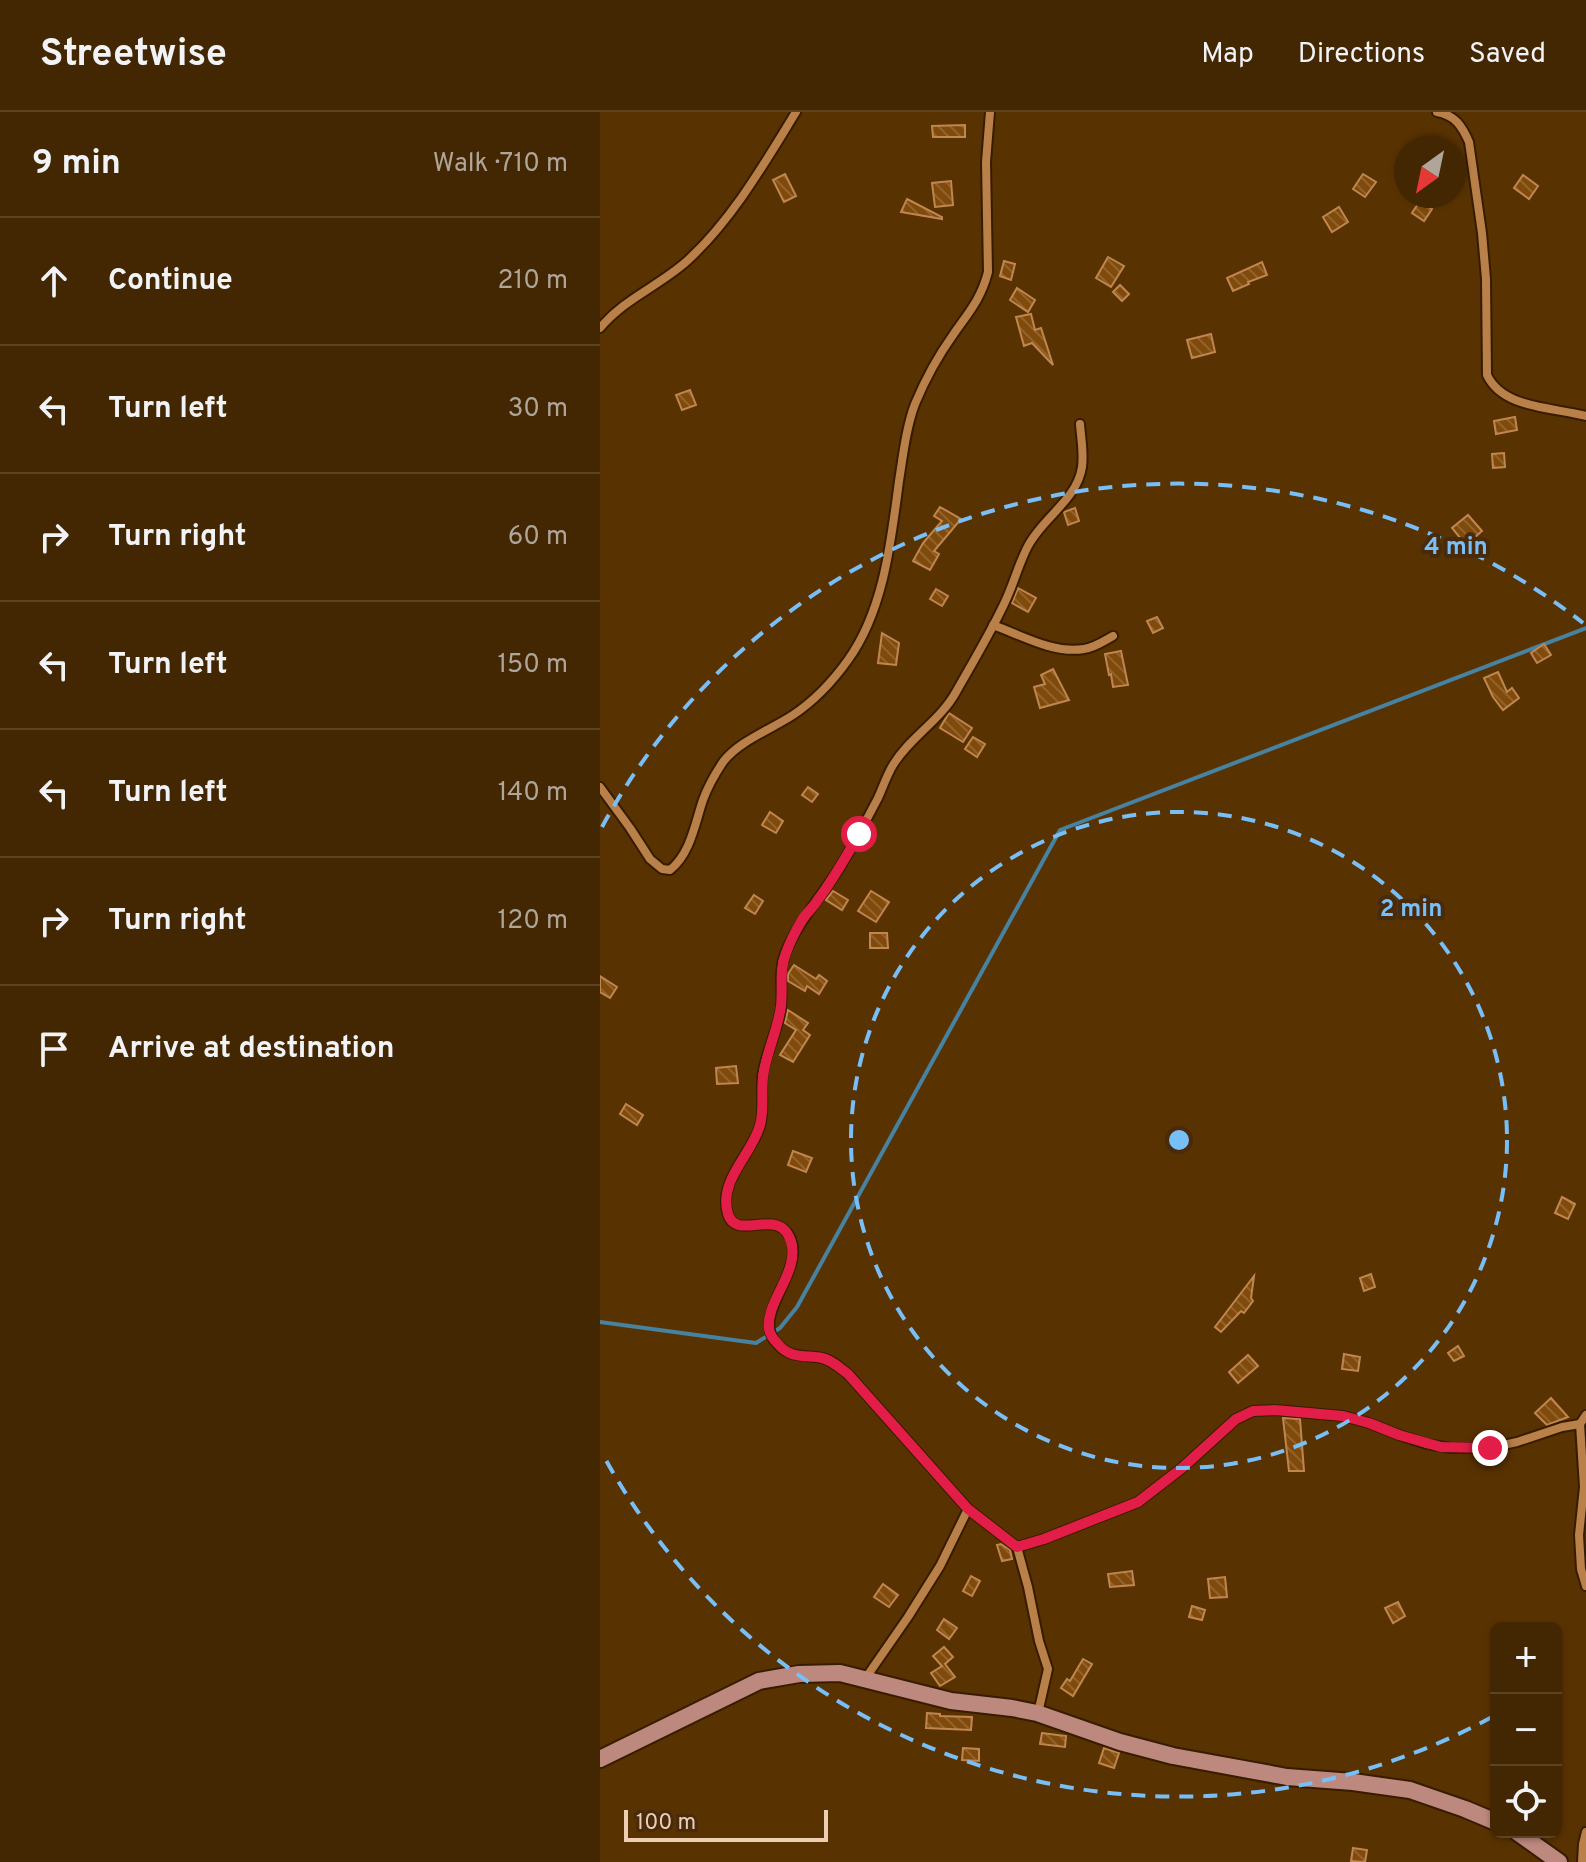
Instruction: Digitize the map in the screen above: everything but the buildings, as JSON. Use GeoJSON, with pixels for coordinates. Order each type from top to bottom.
{"type":"FeatureCollection","features":[{"type":"Feature","properties":{"kind":"street"},"geometry":{"type":"LineString","coordinates":[[600,328],[613,312],[666,278],[689,259],[722,223],[796,112]]}},
{"type":"Feature","properties":{"kind":"street"},"geometry":{"type":"LineString","coordinates":[[600,787],[650,859],[662,869],[670,870],[687,847],[704,796],[725,760],[740,745],[796,713],[831,682],[851,657],[876,605],[914,408],[930,372],[976,305],[986,280],[986,162],[990,112]]}},
{"type":"Feature","properties":{"kind":"street"},"geometry":{"type":"LineString","coordinates":[[1437,112],[1455,119],[1464,129],[1469,142],[1482,233],[1487,375],[1492,386],[1514,399],[1586,416]]}},
{"type":"Feature","properties":{"kind":"street"},"geometry":{"type":"LineString","coordinates":[[1037,1713],[1048,1669],[1017,1547],[968,1509],[848,1374],[825,1359],[793,1356],[782,1349],[771,1334],[769,1319],[791,1262],[793,1250],[790,1238],[783,1227],[771,1223],[741,1226],[734,1223],[729,1217],[726,1192],[761,1124],[763,1073],[781,1009],[781,968],[803,918],[840,867],[877,801],[893,765],[943,711],[957,691],[1011,591],[1034,535],[1072,493],[1083,465],[1080,424]]}},
{"type":"Feature","properties":{"kind":"street"},"geometry":{"type":"LineString","coordinates":[[993,625],[1035,642],[1075,650],[1087,649],[1113,636]]}},
{"type":"Feature","properties":{"kind":"street"},"geometry":{"type":"LineString","coordinates":[[1017,1547],[1138,1502],[1182,1468],[1236,1419],[1253,1411],[1343,1416],[1427,1444],[1451,1448],[1490,1448],[1580,1424]]}},
{"type":"Feature","properties":{"kind":"street"},"geometry":{"type":"LineString","coordinates":[[1586,1415],[1580,1424],[1584,1487],[1579,1535],[1581,1569],[1586,1586]]}},
{"type":"Feature","properties":{"kind":"street"},"geometry":{"type":"LineString","coordinates":[[865,1679],[940,1566],[968,1509]]}},
{"type":"Feature","properties":{"kind":"street"},"geometry":{"type":"LineString","coordinates":[[600,1759],[759,1681],[799,1674],[840,1673],[951,1701],[1037,1713],[1120,1742],[1173,1756],[1287,1777],[1410,1790],[1490,1819]]}},
{"type":"Feature","properties":{"kind":"street"},"geometry":{"type":"LineString","coordinates":[[1582,1862],[1586,1832]]}},
{"type":"Feature","properties":{"kind":"street"},"geometry":{"type":"LineString","coordinates":[[1525,1838],[1559,1862]]}},
{"type":"Feature","properties":{"kind":"waterway"},"geometry":{"type":"LineString","coordinates":[[600,1322],[756,1343],[780,1328],[797,1307],[1060,830],[1586,628]]}},
{"type":"Feature","properties":{"kind":"route"},"geometry":{"type":"LineString","coordinates":[[859,834],[817,902],[803,918],[785,954],[781,968],[781,1009],[763,1073],[761,1124],[726,1192],[729,1217],[734,1223],[741,1226],[771,1223],[783,1227],[790,1238],[793,1250],[791,1262],[769,1319],[769,1331],[782,1349],[793,1356],[825,1359],[848,1374],[968,1509],[1017,1547],[1138,1502],[1182,1468],[1236,1419],[1253,1411],[1343,1416],[1441,1447],[1490,1448]]}}]}
